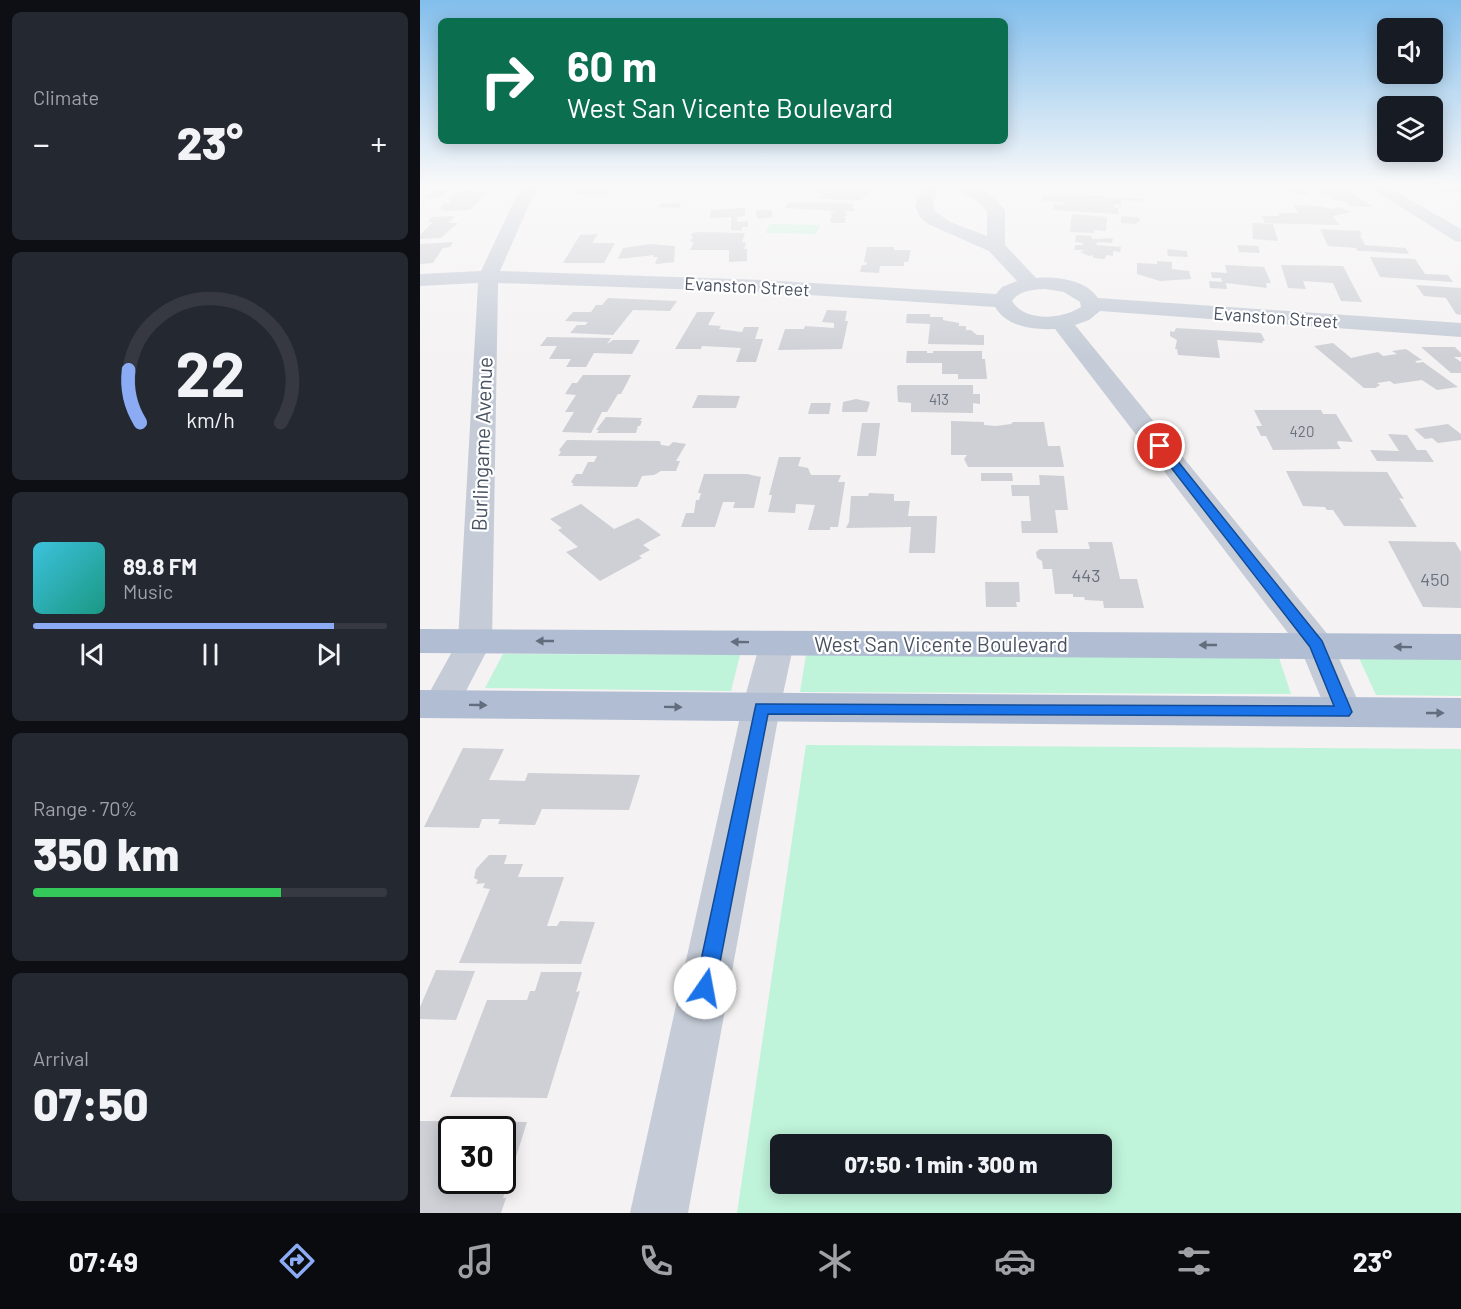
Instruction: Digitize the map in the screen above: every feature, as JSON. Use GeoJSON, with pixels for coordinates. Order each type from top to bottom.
{"type":"FeatureCollection","features":[{"type":"Feature","properties":{"kind":"main road","name":"West San Vicente Boulevard"},"geometry":{"type":"LineString","coordinates":[[420,641],[1317,645],[1461,648]]}},
{"type":"Feature","properties":{"kind":"main road"},"geometry":{"type":"LineString","coordinates":[[430,704],[1461,713]]}},
{"type":"Feature","properties":{"kind":"street","name":"Burlingame Avenue"},"geometry":{"type":"LineString","coordinates":[[430,704],[475,641],[488,277],[503,244]]}},
{"type":"Feature","properties":{"kind":"street"},"geometry":{"type":"LineString","coordinates":[[990,244],[996,246],[1031,284]]}},
{"type":"Feature","properties":{"kind":"street","name":"Evanston Street"},"geometry":{"type":"LineString","coordinates":[[420,280],[488,277],[764,286],[1002,301]]}},
{"type":"Feature","properties":{"kind":"street"},"geometry":{"type":"LineString","coordinates":[[1045,283],[1082,292],[1092,304],[1090,310],[1084,315],[1061,322],[1032,321],[1020,318],[1004,307],[1002,301],[1010,290],[1031,284],[1045,283]]}},
{"type":"Feature","properties":{"kind":"street","name":"Evanston Street"},"geometry":{"type":"LineString","coordinates":[[1092,304],[1461,330]]}},
{"type":"Feature","properties":{"kind":"street"},"geometry":{"type":"LineString","coordinates":[[1061,322],[1317,645],[1344,712]]}},
{"type":"Feature","properties":{"kind":"street"},"geometry":{"type":"LineString","coordinates":[[659,1213],[761,708],[777,643]]}},
{"type":"Feature","properties":{"kind":"green space"},"geometry":{"type":"Polygon","coordinates":[[[503,654],[740,655],[731,691],[485,688],[503,654]]]}},
{"type":"Feature","properties":{"kind":"green space"},"geometry":{"type":"Polygon","coordinates":[[[806,655],[1279,658],[1291,694],[800,692],[806,655]]]}},
{"type":"Feature","properties":{"kind":"green space"},"geometry":{"type":"Polygon","coordinates":[[[1359,658],[1461,659],[1461,696],[1376,695],[1359,658]]]}},
{"type":"Feature","properties":{"kind":"green space"},"geometry":{"type":"Polygon","coordinates":[[[806,745],[1461,749],[1461,1213],[737,1213],[806,745]]]}},
{"type":"Feature","properties":{"kind":"building"},"geometry":{"type":"Polygon","coordinates":[[[420,244],[452,244],[450,247],[443,248],[433,263],[420,264],[420,244]]]}},
{"type":"Feature","properties":{"kind":"building"},"geometry":{"type":"Polygon","coordinates":[[[575,244],[615,244],[604,263],[563,263],[575,244]]]}},
{"type":"Feature","properties":{"kind":"building"},"geometry":{"type":"Polygon","coordinates":[[[650,244],[675,246],[674,262],[657,264],[655,263],[658,257],[653,257],[654,255],[618,259],[623,248],[650,244]]]}},
{"type":"Feature","properties":{"kind":"building"},"geometry":{"type":"Polygon","coordinates":[[[693,244],[746,244],[744,249],[747,249],[747,261],[729,262],[729,250],[690,250],[693,244]]]}},
{"type":"Feature","properties":{"kind":"building"},"geometry":{"type":"Polygon","coordinates":[[[1096,244],[1121,247],[1120,252],[1113,251],[1113,256],[1107,255],[1104,259],[1093,258],[1093,255],[1089,256],[1080,252],[1085,250],[1074,250],[1075,245],[1096,244]]]}},
{"type":"Feature","properties":{"kind":"building"},"geometry":{"type":"Polygon","coordinates":[[[1327,244],[1364,244],[1406,248],[1409,254],[1358,251],[1356,248],[1328,246],[1327,244]]]}},
{"type":"Feature","properties":{"kind":"building"},"geometry":{"type":"Polygon","coordinates":[[[1237,245],[1258,246],[1260,253],[1239,252],[1237,245]]]}},
{"type":"Feature","properties":{"kind":"building"},"geometry":{"type":"Polygon","coordinates":[[[867,247],[894,247],[894,250],[911,250],[908,262],[904,262],[904,266],[880,266],[879,273],[860,272],[862,265],[866,265],[867,262],[864,262],[867,247]]]}},
{"type":"Feature","properties":{"kind":"building"},"geometry":{"type":"Polygon","coordinates":[[[1167,249],[1187,251],[1188,257],[1168,256],[1167,249]]]}},
{"type":"Feature","properties":{"kind":"building"},"geometry":{"type":"Polygon","coordinates":[[[1370,257],[1415,259],[1425,274],[1448,275],[1453,282],[1380,277],[1370,257]]]}},
{"type":"Feature","properties":{"kind":"building"},"geometry":{"type":"Polygon","coordinates":[[[1157,261],[1172,262],[1172,269],[1189,271],[1191,279],[1160,281],[1137,274],[1137,263],[1157,264],[1157,261]]]}},
{"type":"Feature","properties":{"kind":"building"},"geometry":{"type":"Polygon","coordinates":[[[1225,265],[1264,267],[1271,283],[1266,283],[1267,288],[1226,283],[1227,289],[1210,288],[1209,281],[1222,282],[1221,278],[1212,278],[1211,272],[1227,273],[1225,265]]]}},
{"type":"Feature","properties":{"kind":"building"},"geometry":{"type":"Polygon","coordinates":[[[1281,265],[1343,266],[1362,302],[1341,301],[1333,283],[1303,281],[1306,289],[1288,288],[1281,265]]]}},
{"type":"Feature","properties":{"kind":"building"},"geometry":{"type":"Polygon","coordinates":[[[1416,285],[1461,288],[1461,315],[1456,314],[1446,298],[1424,296],[1416,285]]]}},
{"type":"Feature","properties":{"kind":"building"},"geometry":{"type":"Polygon","coordinates":[[[608,298],[677,301],[670,311],[633,310],[613,335],[570,333],[577,325],[585,325],[588,322],[565,321],[573,312],[591,312],[596,305],[602,305],[608,298]]]}},
{"type":"Feature","properties":{"kind":"building"},"geometry":{"type":"Polygon","coordinates":[[[827,310],[847,311],[845,321],[848,321],[842,349],[778,350],[785,329],[804,329],[805,326],[834,328],[834,323],[822,322],[827,310]]]}},
{"type":"Feature","properties":{"kind":"building"},"geometry":{"type":"Polygon","coordinates":[[[697,312],[715,312],[708,325],[721,326],[719,329],[742,332],[744,327],[759,327],[755,339],[763,339],[756,362],[736,362],[741,348],[702,346],[701,349],[675,349],[697,312]]]}},
{"type":"Feature","properties":{"kind":"building"},"geometry":{"type":"Polygon","coordinates":[[[907,314],[930,314],[930,317],[943,317],[943,320],[959,323],[959,326],[966,326],[966,330],[971,330],[977,335],[984,335],[984,345],[928,344],[930,324],[906,323],[907,314]]]}},
{"type":"Feature","properties":{"kind":"building"},"geometry":{"type":"Polygon","coordinates":[[[1176,328],[1261,333],[1265,341],[1262,341],[1263,343],[1217,340],[1220,358],[1178,355],[1175,349],[1177,340],[1170,336],[1170,331],[1174,332],[1176,328]]]}},
{"type":"Feature","properties":{"kind":"building"},"geometry":{"type":"Polygon","coordinates":[[[547,337],[611,338],[607,344],[613,340],[640,340],[632,354],[594,353],[586,367],[566,367],[571,359],[549,359],[557,346],[540,346],[547,337]]]}},
{"type":"Feature","properties":{"kind":"building"},"geometry":{"type":"Polygon","coordinates":[[[1333,343],[1351,358],[1378,352],[1383,356],[1397,354],[1392,351],[1406,349],[1422,360],[1415,361],[1417,363],[1423,362],[1458,387],[1437,390],[1422,380],[1394,384],[1390,381],[1377,383],[1380,385],[1375,388],[1364,388],[1314,346],[1333,343]]]}},
{"type":"Feature","properties":{"kind":"building"},"geometry":{"type":"Polygon","coordinates":[[[1421,347],[1455,347],[1461,353],[1461,357],[1454,357],[1461,362],[1461,373],[1451,373],[1421,347]]]}},
{"type":"Feature","properties":{"kind":"building"},"geometry":{"type":"Polygon","coordinates":[[[907,351],[933,353],[933,351],[982,351],[987,379],[958,379],[958,374],[942,374],[942,363],[906,363],[907,351]]]}},
{"type":"Feature","properties":{"kind":"building"},"geometry":{"type":"Polygon","coordinates":[[[583,375],[631,375],[621,394],[618,394],[607,412],[602,412],[591,433],[562,432],[574,412],[565,412],[576,395],[565,394],[572,383],[577,383],[583,375]]]}},
{"type":"Feature","properties":{"kind":"building"},"geometry":{"type":"Polygon","coordinates":[[[973,385],[973,394],[980,394],[980,404],[973,403],[973,413],[911,412],[911,403],[898,402],[897,386],[973,385]]]}},
{"type":"Feature","properties":{"kind":"building"},"geometry":{"type":"Polygon","coordinates":[[[698,395],[740,396],[736,408],[692,408],[698,395]]]}},
{"type":"Feature","properties":{"kind":"building"},"geometry":{"type":"Polygon","coordinates":[[[856,399],[870,402],[867,412],[842,412],[843,402],[856,399]]]}},
{"type":"Feature","properties":{"kind":"building"},"geometry":{"type":"Polygon","coordinates":[[[811,403],[831,403],[829,414],[808,414],[811,403]]]}},
{"type":"Feature","properties":{"kind":"building"},"geometry":{"type":"Polygon","coordinates":[[[1254,410],[1321,410],[1323,414],[1336,414],[1353,442],[1338,441],[1341,449],[1273,450],[1266,436],[1261,436],[1256,426],[1262,426],[1254,410]]]}},
{"type":"Feature","properties":{"kind":"building"},"geometry":{"type":"Polygon","coordinates":[[[606,417],[642,418],[640,421],[642,421],[636,433],[597,433],[599,430],[596,430],[606,417]]]}},
{"type":"Feature","properties":{"kind":"building"},"geometry":{"type":"Polygon","coordinates":[[[951,421],[984,422],[984,425],[996,426],[1013,422],[1044,422],[1048,446],[1060,446],[1064,467],[968,467],[964,459],[967,455],[951,455],[951,421]]]}},
{"type":"Feature","properties":{"kind":"building"},"geometry":{"type":"Polygon","coordinates":[[[862,423],[880,423],[876,456],[857,456],[862,423]]]}},
{"type":"Feature","properties":{"kind":"building"},"geometry":{"type":"Polygon","coordinates":[[[1448,424],[1461,434],[1461,440],[1438,443],[1432,438],[1425,439],[1414,429],[1448,424]]]}},
{"type":"Feature","properties":{"kind":"building"},"geometry":{"type":"Polygon","coordinates":[[[1388,434],[1407,435],[1417,450],[1426,450],[1434,462],[1377,461],[1370,450],[1399,451],[1388,434]]]}},
{"type":"Feature","properties":{"kind":"building"},"geometry":{"type":"Polygon","coordinates":[[[567,440],[660,441],[661,445],[669,446],[673,442],[686,444],[676,461],[680,461],[676,471],[661,471],[654,475],[642,476],[637,487],[572,486],[574,484],[571,482],[576,474],[582,474],[588,462],[594,462],[597,456],[558,456],[561,452],[559,450],[567,440]]]}},
{"type":"Feature","properties":{"kind":"building"},"geometry":{"type":"Polygon","coordinates":[[[779,457],[801,457],[798,466],[808,468],[811,475],[841,475],[838,482],[845,482],[838,527],[830,527],[830,530],[808,530],[815,505],[796,504],[795,513],[768,512],[772,495],[769,495],[779,457]]]}},
{"type":"Feature","properties":{"kind":"building"},"geometry":{"type":"Polygon","coordinates":[[[1286,471],[1387,472],[1404,499],[1399,498],[1417,527],[1344,526],[1333,510],[1327,510],[1325,507],[1303,506],[1286,471]]]}},
{"type":"Feature","properties":{"kind":"building"},"geometry":{"type":"Polygon","coordinates":[[[981,473],[1012,473],[1013,481],[981,481],[981,473]]]}},
{"type":"Feature","properties":{"kind":"building"},"geometry":{"type":"Polygon","coordinates":[[[704,474],[747,474],[761,477],[754,508],[733,508],[735,502],[723,502],[715,527],[681,527],[686,513],[694,513],[696,500],[699,500],[701,493],[698,493],[704,474]]]}},
{"type":"Feature","properties":{"kind":"building"},"geometry":{"type":"Polygon","coordinates":[[[1039,475],[1064,476],[1068,510],[1055,510],[1058,533],[1022,533],[1021,521],[1031,521],[1029,496],[1012,496],[1011,485],[1040,485],[1039,475]]]}},
{"type":"Feature","properties":{"kind":"building"},"geometry":{"type":"Polygon","coordinates":[[[869,493],[894,494],[894,501],[910,501],[908,516],[937,516],[935,553],[909,553],[911,527],[846,528],[849,522],[851,496],[868,496],[869,493]]]}},
{"type":"Feature","properties":{"kind":"building"},"geometry":{"type":"Polygon","coordinates":[[[581,504],[614,529],[638,518],[661,535],[643,545],[650,550],[639,556],[642,558],[600,581],[566,552],[578,547],[558,530],[562,528],[550,519],[581,504]]]}},
{"type":"Feature","properties":{"kind":"building"},"geometry":{"type":"Polygon","coordinates":[[[1388,541],[1455,542],[1461,552],[1461,608],[1423,607],[1388,541]]]}},
{"type":"Feature","properties":{"kind":"building"},"geometry":{"type":"Polygon","coordinates":[[[1088,542],[1112,542],[1120,579],[1137,579],[1144,608],[1104,608],[1103,601],[1085,600],[1084,597],[1073,597],[1073,594],[1055,594],[1052,569],[1043,569],[1042,561],[1037,558],[1036,552],[1040,549],[1090,549],[1088,542]]]}},
{"type":"Feature","properties":{"kind":"building"},"geometry":{"type":"Polygon","coordinates":[[[985,582],[1019,582],[1020,602],[1016,602],[1017,607],[986,607],[985,582]]]}},
{"type":"Feature","properties":{"kind":"building"},"geometry":{"type":"Polygon","coordinates":[[[463,748],[504,749],[489,780],[525,781],[528,773],[640,775],[629,810],[542,809],[535,825],[498,824],[500,819],[482,819],[479,828],[424,827],[463,748]]]}},
{"type":"Feature","properties":{"kind":"building"},"geometry":{"type":"Polygon","coordinates":[[[489,855],[507,855],[504,864],[523,864],[518,877],[564,877],[547,926],[557,926],[560,921],[595,922],[581,964],[459,963],[490,889],[483,888],[485,883],[476,884],[478,880],[474,878],[476,869],[489,855]]]}},
{"type":"Feature","properties":{"kind":"building"},"geometry":{"type":"Polygon","coordinates":[[[436,970],[475,971],[456,1020],[420,1019],[420,1007],[436,970]]]}},
{"type":"Feature","properties":{"kind":"building"},"geometry":{"type":"Polygon","coordinates":[[[541,972],[582,972],[576,992],[580,991],[547,1098],[450,1097],[487,1000],[527,1000],[530,991],[535,991],[541,972]]]}},
{"type":"Feature","properties":{"kind":"building"},"geometry":{"type":"Polygon","coordinates":[[[420,1121],[438,1121],[438,1194],[504,1194],[503,1198],[506,1198],[501,1213],[420,1213],[420,1121]]]}},
{"type":"Feature","properties":{"kind":"building"},"geometry":{"type":"Polygon","coordinates":[[[516,1122],[527,1122],[516,1157],[516,1122]]]}},
{"type":"Feature","properties":{"kind":"route"},"geometry":{"type":"LineString","coordinates":[[705,988],[761,708],[1344,712],[1317,645],[1160,446]]}}]}
